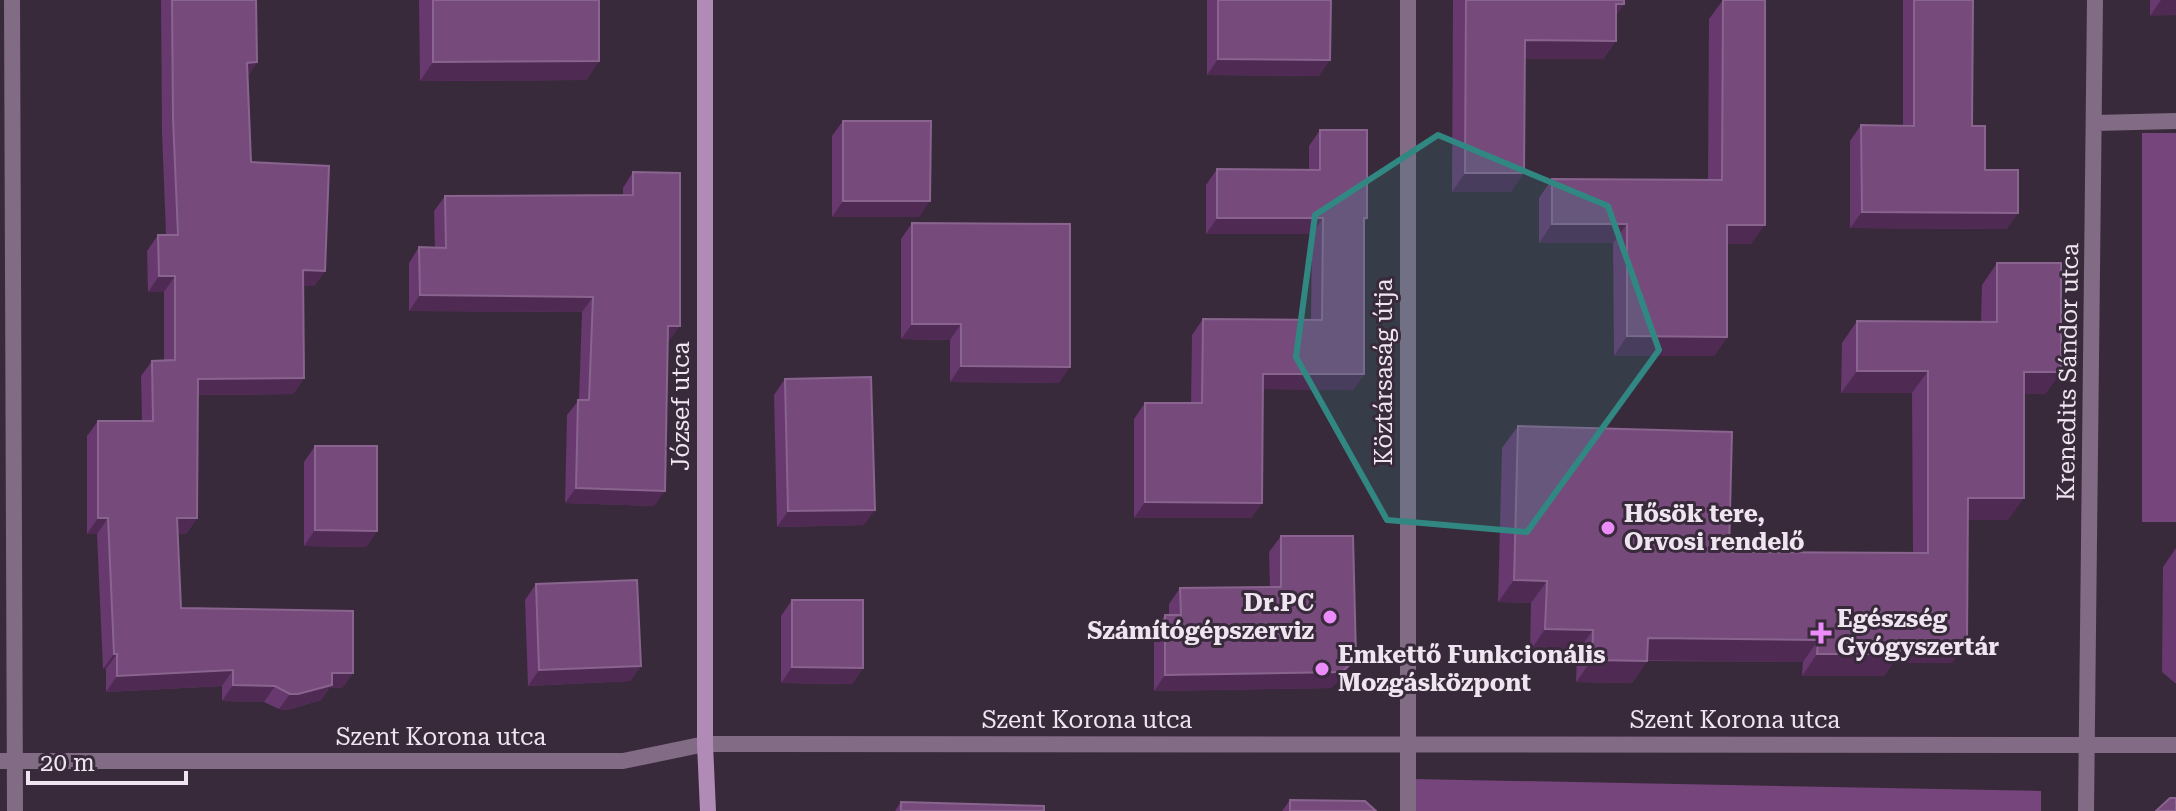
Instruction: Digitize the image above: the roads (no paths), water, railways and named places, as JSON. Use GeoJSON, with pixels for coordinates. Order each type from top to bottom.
{"type":"FeatureCollection","features":[{"type":"Feature","properties":{"kind":"street"},"geometry":{"type":"LineString","coordinates":[[12,0],[8,761],[15,811]]}},
{"type":"Feature","properties":{"kind":"street","name":"József utca"},"geometry":{"type":"LineString","coordinates":[[705,0],[705,744],[708,811]]}},
{"type":"Feature","properties":{"kind":"street","name":"Köztársaság útja"},"geometry":{"type":"LineString","coordinates":[[1408,0],[1408,811]]}},
{"type":"Feature","properties":{"kind":"street","name":"Krenedits Sándor utca"},"geometry":{"type":"LineString","coordinates":[[2086,811],[2095,0]]}},
{"type":"Feature","properties":{"kind":"street"},"geometry":{"type":"LineString","coordinates":[[2095,123],[2176,121]]}},
{"type":"Feature","properties":{"kind":"street","name":"Szent Korona utca"},"geometry":{"type":"LineString","coordinates":[[8,761],[623,761],[705,744],[2176,745]]}},
{"type":"Feature","properties":{"kind":"place","name":"Hősök tere, Orvosi rendelő"},"geometry":{"type":"Point","coordinates":[1608,528]}},
{"type":"Feature","properties":{"kind":"place","name":"Dr.PC Számítógépszerviz"},"geometry":{"type":"Point","coordinates":[1330,617]}},
{"type":"Feature","properties":{"kind":"place","name":"Egészség Gyógyszertár"},"geometry":{"type":"Point","coordinates":[1821,633]}},
{"type":"Feature","properties":{"kind":"place","name":"Emkettő Funkcionális Mozgásközpont"},"geometry":{"type":"Point","coordinates":[1322,669]}}]}
